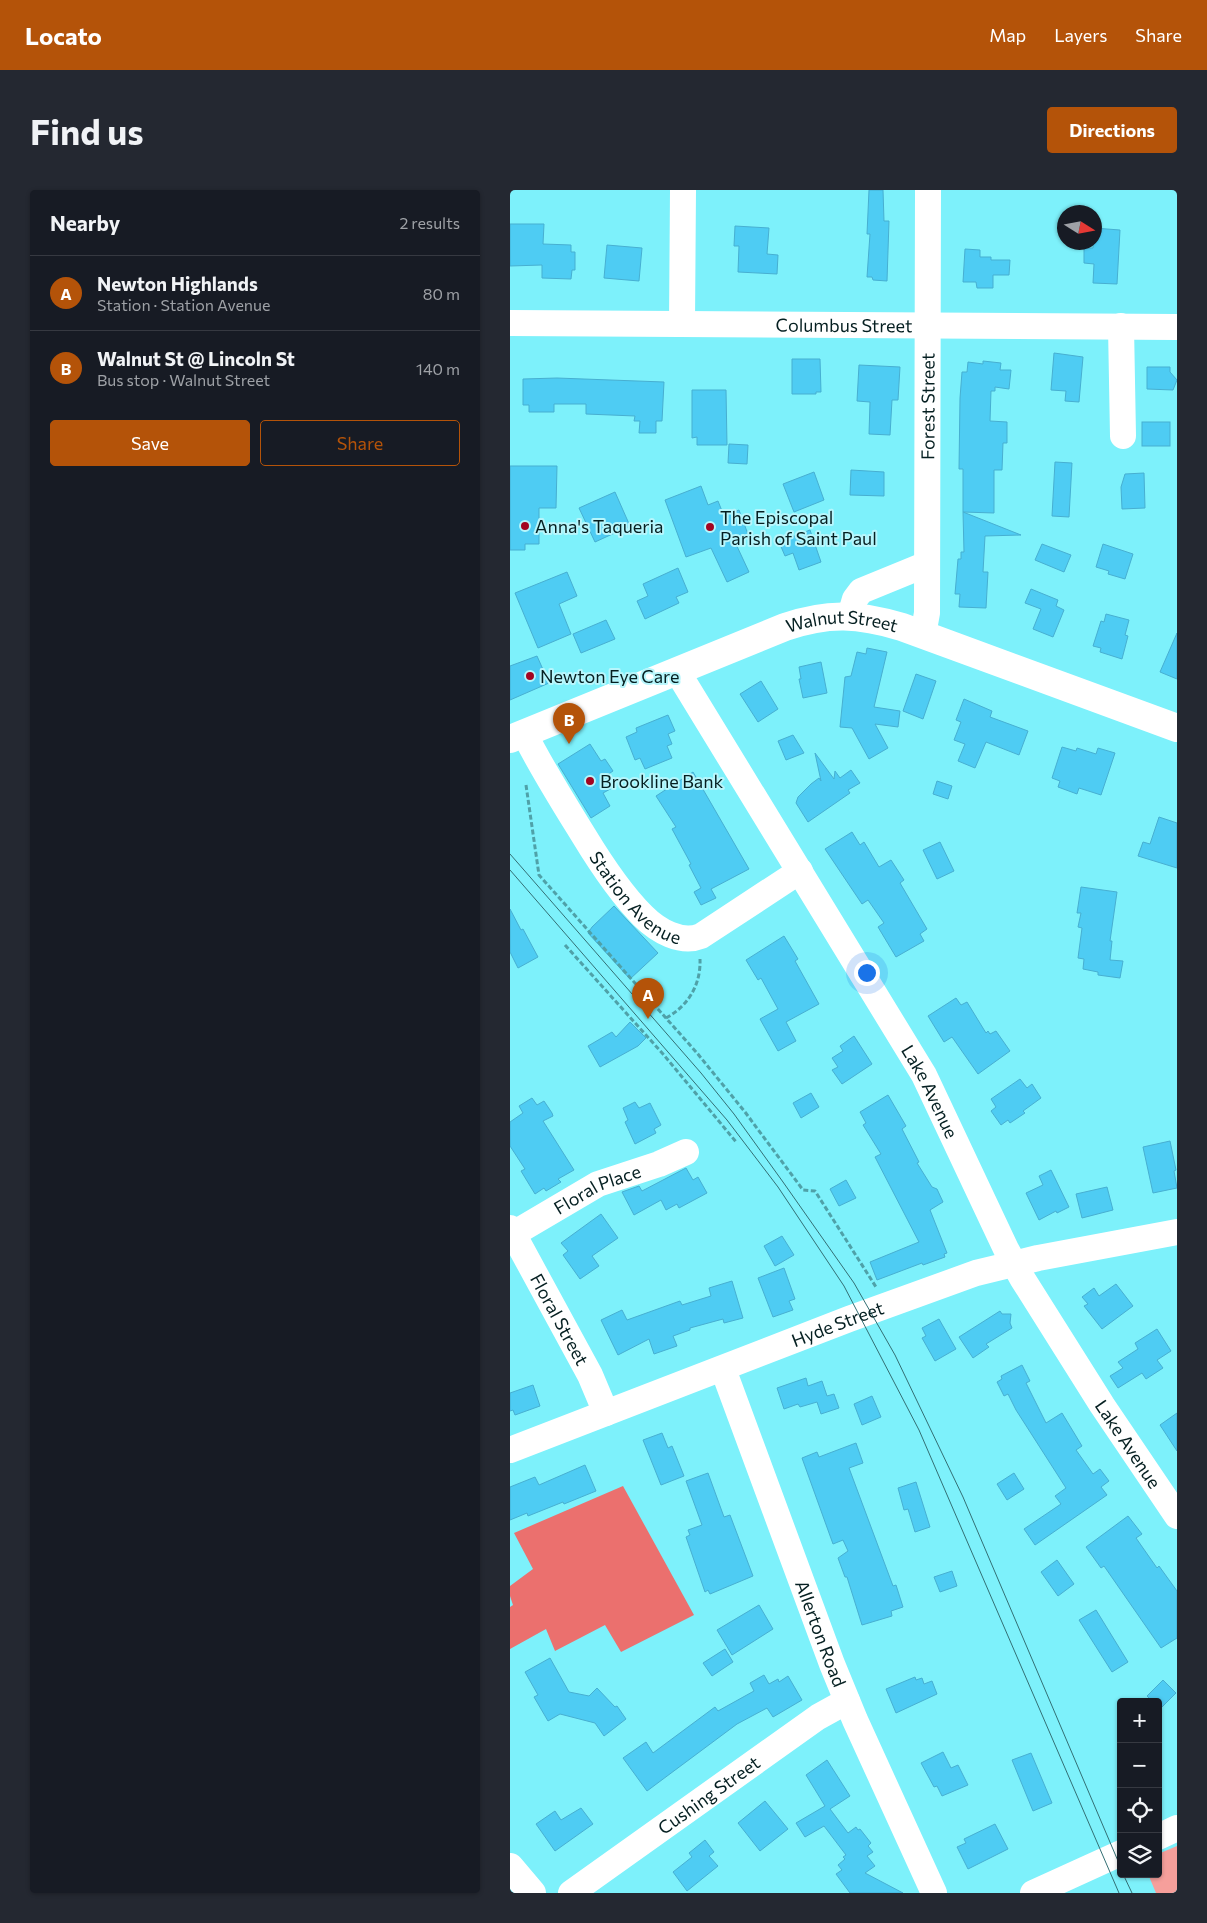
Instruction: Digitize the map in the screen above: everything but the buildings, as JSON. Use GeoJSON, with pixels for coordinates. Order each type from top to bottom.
{"type":"FeatureCollection","features":[{"type":"Feature","properties":{"kind":"main road","name":"Walnut Street"},"geometry":{"type":"LineString","coordinates":[[517,736],[796,623],[824,617],[850,616],[881,621],[923,635],[1177,728]]}},
{"type":"Feature","properties":{"kind":"street"},"geometry":{"type":"LineString","coordinates":[[682,323],[683,190]]}},
{"type":"Feature","properties":{"kind":"street","name":"Forest Street"},"geometry":{"type":"LineString","coordinates":[[923,635],[927,613],[926,326],[928,190]]}},
{"type":"Feature","properties":{"kind":"street","name":"Columbus Street"},"geometry":{"type":"LineString","coordinates":[[510,323],[1177,327]]}},
{"type":"Feature","properties":{"kind":"street"},"geometry":{"type":"LineString","coordinates":[[1121,326],[1123,436]]}},
{"type":"Feature","properties":{"kind":"street"},"geometry":{"type":"LineString","coordinates":[[850,616],[855,599],[861,591],[927,564]]}},
{"type":"Feature","properties":{"kind":"street","name":"Lake Avenue"},"geometry":{"type":"LineString","coordinates":[[677,670],[924,1075],[1014,1263],[1102,1405],[1177,1516]]}},
{"type":"Feature","properties":{"kind":"street","name":"Station Avenue"},"geometry":{"type":"LineString","coordinates":[[517,736],[622,892],[644,917],[673,937],[694,939],[800,872]]}},
{"type":"Feature","properties":{"kind":"street","name":"Floral Place"},"geometry":{"type":"LineString","coordinates":[[512,1231],[598,1184],[659,1164],[686,1152]]}},
{"type":"Feature","properties":{"kind":"street","name":"Floral Street"},"geometry":{"type":"LineString","coordinates":[[512,1231],[590,1375],[606,1413]]}},
{"type":"Feature","properties":{"kind":"street","name":"Hyde Street"},"geometry":{"type":"LineString","coordinates":[[510,1450],[849,1319],[879,1298],[1014,1263],[1177,1232]]}},
{"type":"Feature","properties":{"kind":"street","name":"Allerton Road"},"geometry":{"type":"LineString","coordinates":[[723,1369],[847,1701],[934,1893]]}},
{"type":"Feature","properties":{"kind":"street","name":"Cushing Street"},"geometry":{"type":"LineString","coordinates":[[571,1893],[818,1717],[847,1701]]}},
{"type":"Feature","properties":{"kind":"street"},"geometry":{"type":"LineString","coordinates":[[1033,1893],[1117,1856]]}},
{"type":"Feature","properties":{"kind":"path"},"geometry":{"type":"LineString","coordinates":[[525,783],[539,875],[666,1018],[745,1112],[802,1190],[815,1191],[879,1298]]}},
{"type":"Feature","properties":{"kind":"path"},"geometry":{"type":"LineString","coordinates":[[666,1018],[686,1001],[696,988],[700,960],[694,939]]}},
{"type":"Feature","properties":{"kind":"path"},"geometry":{"type":"LineString","coordinates":[[565,945],[667,1059],[736,1143]]}},
{"type":"Feature","properties":{"kind":"shaded area"},"geometry":{"type":"Polygon","coordinates":[[[623,1486],[694,1615],[621,1652],[605,1625],[555,1651],[546,1629],[510,1649],[510,1607],[513,1605],[510,1596],[510,1586],[533,1569],[514,1533],[623,1486]]]}},
{"type":"Feature","properties":{"kind":"shaded area"},"geometry":{"type":"Polygon","coordinates":[[[1177,1846],[1177,1893],[1156,1893],[1150,1878],[1162,1878],[1162,1852],[1177,1846]]]}},
{"type":"Feature","properties":{"kind":"tram line"},"geometry":{"type":"LineString","coordinates":[[510,854],[701,1073],[734,1114],[854,1283],[895,1355],[963,1497],[1117,1859]]}},
{"type":"Feature","properties":{"kind":"tram line"},"geometry":{"type":"LineString","coordinates":[[510,870],[727,1120],[778,1187],[844,1286],[919,1430],[1119,1893]]}},
{"type":"Feature","properties":{"kind":"tram line"},"geometry":{"type":"LineString","coordinates":[[1125,1878],[1132,1893]]}},
{"type":"Feature","properties":{"kind":"place","name":"Anna's Taqueria"},"geometry":{"type":"Point","coordinates":[525,526]}},
{"type":"Feature","properties":{"kind":"place","name":"The Episcopal Parish of Saint Paul"},"geometry":{"type":"Point","coordinates":[710,527]}},
{"type":"Feature","properties":{"kind":"place","name":"Newton Eye Care"},"geometry":{"type":"Point","coordinates":[530,676]}},
{"type":"Feature","properties":{"kind":"place","name":"Walnut St @ Lincoln St"},"geometry":{"type":"Point","coordinates":[569,744]}},
{"type":"Feature","properties":{"kind":"place","name":"Brookline Bank"},"geometry":{"type":"Point","coordinates":[590,781]}},
{"type":"Feature","properties":{"kind":"place","name":"Newton Highlands"},"geometry":{"type":"Point","coordinates":[648,1019]}}]}
